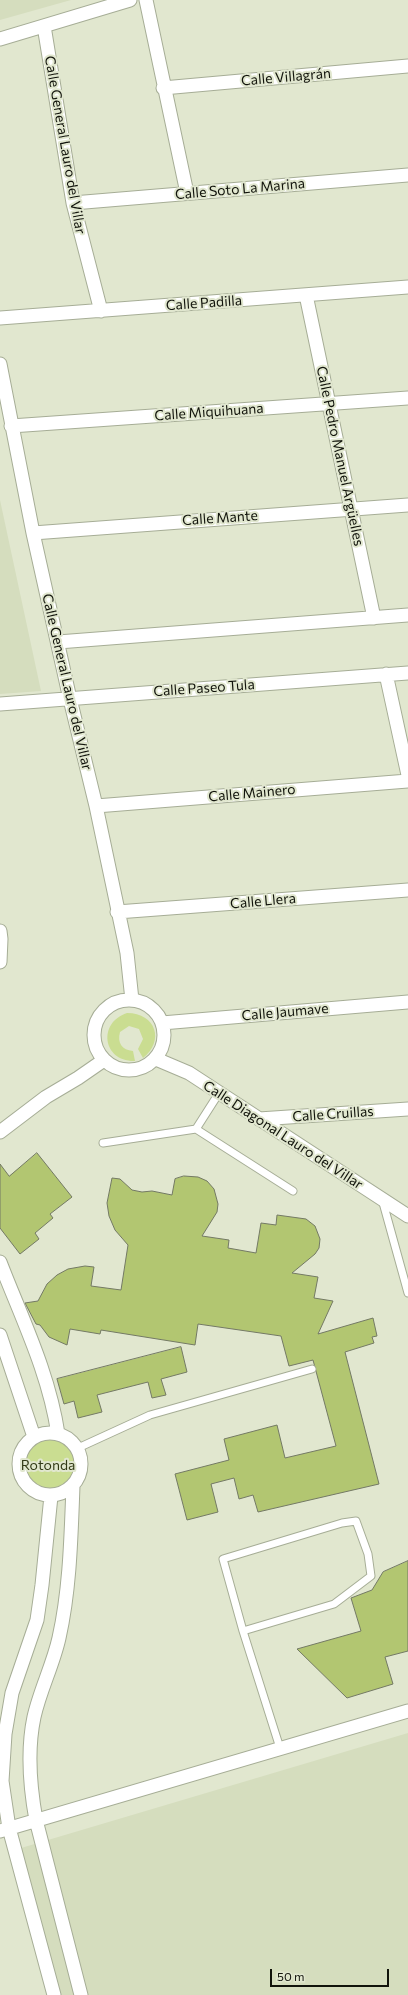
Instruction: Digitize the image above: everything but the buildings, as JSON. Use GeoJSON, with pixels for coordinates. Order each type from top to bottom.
{"type":"FeatureCollection","features":[{"type":"Feature","properties":{"kind":"street"},"geometry":{"type":"LineString","coordinates":[[0,39],[130,0]]}},
{"type":"Feature","properties":{"kind":"street"},"geometry":{"type":"LineString","coordinates":[[146,0],[163,88],[187,193]]}},
{"type":"Feature","properties":{"kind":"street","name":"Calle General Lauro del Villar"},"geometry":{"type":"LineString","coordinates":[[44,26],[73,203],[101,311]]}},
{"type":"Feature","properties":{"kind":"street","name":"Calle Villagrán"},"geometry":{"type":"LineString","coordinates":[[163,88],[408,66]]}},
{"type":"Feature","properties":{"kind":"street","name":"Calle Soto La Marina"},"geometry":{"type":"LineString","coordinates":[[73,203],[408,176]]}},
{"type":"Feature","properties":{"kind":"street","name":"Calle Padilla"},"geometry":{"type":"LineString","coordinates":[[0,318],[408,287]]}},
{"type":"Feature","properties":{"kind":"street","name":"Calle Pedro Manuel Argüelles"},"geometry":{"type":"LineString","coordinates":[[306,295],[374,618]]}},
{"type":"Feature","properties":{"kind":"street","name":"Calle General Lauro del Villar"},"geometry":{"type":"LineString","coordinates":[[0,364],[33,532],[70,699],[96,806],[129,965],[132,1000]]}},
{"type":"Feature","properties":{"kind":"street","name":"Calle Miquihuana"},"geometry":{"type":"LineString","coordinates":[[11,426],[408,398]]}},
{"type":"Feature","properties":{"kind":"street","name":"Calle Mante"},"geometry":{"type":"LineString","coordinates":[[33,532],[408,505]]}},
{"type":"Feature","properties":{"kind":"street"},"geometry":{"type":"LineString","coordinates":[[58,642],[408,615]]}},
{"type":"Feature","properties":{"kind":"street","name":"Calle Paseo Tula"},"geometry":{"type":"LineString","coordinates":[[0,704],[408,673]]}},
{"type":"Feature","properties":{"kind":"street"},"geometry":{"type":"LineString","coordinates":[[386,674],[408,775]]}},
{"type":"Feature","properties":{"kind":"street","name":"Calle Mainero"},"geometry":{"type":"LineString","coordinates":[[96,806],[408,781]]}},
{"type":"Feature","properties":{"kind":"street","name":"Calle Llera"},"geometry":{"type":"LineString","coordinates":[[117,912],[408,890]]}},
{"type":"Feature","properties":{"kind":"street"},"geometry":{"type":"LineString","coordinates":[[0,932],[0,962]]}},
{"type":"Feature","properties":{"kind":"street"},"geometry":{"type":"LineString","coordinates":[[123,1000],[132,1000],[149,1006],[156,1012],[162,1022],[165,1038],[163,1047],[156,1059],[144,1067],[126,1070],[117,1068],[104,1060],[97,1050],[94,1041],[96,1023],[106,1008],[123,1000]]}},
{"type":"Feature","properties":{"kind":"street","name":"Calle Jaumave"},"geometry":{"type":"LineString","coordinates":[[162,1022],[408,1002]]}},
{"type":"Feature","properties":{"kind":"street","name":"Calle Diagonal Lauro del Villar"},"geometry":{"type":"LineString","coordinates":[[156,1059],[184,1070],[408,1216]]}},
{"type":"Feature","properties":{"kind":"street"},"geometry":{"type":"LineString","coordinates":[[0,1132],[46,1097],[104,1060]]}},
{"type":"Feature","properties":{"kind":"street","name":"Calle Cruillas"},"geometry":{"type":"LineString","coordinates":[[259,1119],[408,1109]]}},
{"type":"Feature","properties":{"kind":"street"},"geometry":{"type":"LineString","coordinates":[[0,1262],[42,1366],[54,1406],[58,1434]]}},
{"type":"Feature","properties":{"kind":"street"},"geometry":{"type":"LineString","coordinates":[[0,1335],[4,1359],[34,1437]]}},
{"type":"Feature","properties":{"kind":"street"},"geometry":{"type":"LineString","coordinates":[[46,1433],[58,1434],[73,1442],[78,1448],[81,1456],[82,1468],[78,1480],[73,1486],[63,1493],[51,1496],[42,1495],[28,1487],[20,1473],[20,1456],[23,1449],[34,1437],[46,1433]]}},
{"type":"Feature","properties":{"kind":"street"},"geometry":{"type":"LineString","coordinates":[[73,1486],[67,1581],[59,1638],[34,1716],[30,1741],[33,1802],[36,1820],[81,1995]]}},
{"type":"Feature","properties":{"kind":"street"},"geometry":{"type":"LineString","coordinates":[[51,1496],[42,1585],[36,1620],[12,1693],[5,1734],[2,1781],[5,1829],[54,1995]]}},
{"type":"Feature","properties":{"kind":"street"},"geometry":{"type":"LineString","coordinates":[[5,1829],[408,1711]]}},
{"type":"Feature","properties":{"kind":"lane"},"geometry":{"type":"LineString","coordinates":[[196,1129],[219,1093]]}},
{"type":"Feature","properties":{"kind":"lane"},"geometry":{"type":"LineString","coordinates":[[103,1143],[196,1129],[293,1191]]}},
{"type":"Feature","properties":{"kind":"lane"},"geometry":{"type":"LineString","coordinates":[[382,1199],[408,1292]]}},
{"type":"Feature","properties":{"kind":"lane"},"geometry":{"type":"LineString","coordinates":[[78,1448],[150,1415],[312,1369]]}},
{"type":"Feature","properties":{"kind":"lane"},"geometry":{"type":"LineString","coordinates":[[243,1631],[334,1604],[371,1576],[368,1554],[356,1521],[342,1522],[222,1559],[243,1631],[280,1748]]}},
{"type":"Feature","properties":{"kind":"shaded area"},"geometry":{"type":"Polygon","coordinates":[[[0,0],[71,0],[0,20],[0,0]]]}},
{"type":"Feature","properties":{"kind":"shaded area"},"geometry":{"type":"Polygon","coordinates":[[[0,500],[41,691],[0,694],[0,500]]]}},
{"type":"Feature","properties":{"kind":"shaded area"},"geometry":{"type":"Polygon","coordinates":[[[408,1733],[408,1995],[56,1995],[11,1851],[408,1733]]]}},
{"type":"Feature","properties":{"kind":"green space"},"geometry":{"type":"Polygon","coordinates":[[[127,1013],[137,1014],[145,1018],[151,1023],[154,1029],[154,1044],[143,1058],[138,1049],[143,1039],[139,1029],[129,1026],[120,1032],[119,1039],[121,1045],[126,1049],[133,1051],[135,1061],[124,1060],[116,1055],[110,1049],[108,1041],[108,1033],[111,1025],[117,1018],[127,1013]]]}},
{"type":"Feature","properties":{"kind":"green space","name":"Rotonda"},"geometry":{"type":"Polygon","coordinates":[[[48,1438],[58,1440],[67,1446],[73,1455],[75,1465],[73,1475],[67,1484],[58,1490],[48,1492],[38,1490],[29,1484],[23,1475],[21,1465],[23,1455],[29,1446],[38,1440],[48,1438]]]}}]}
